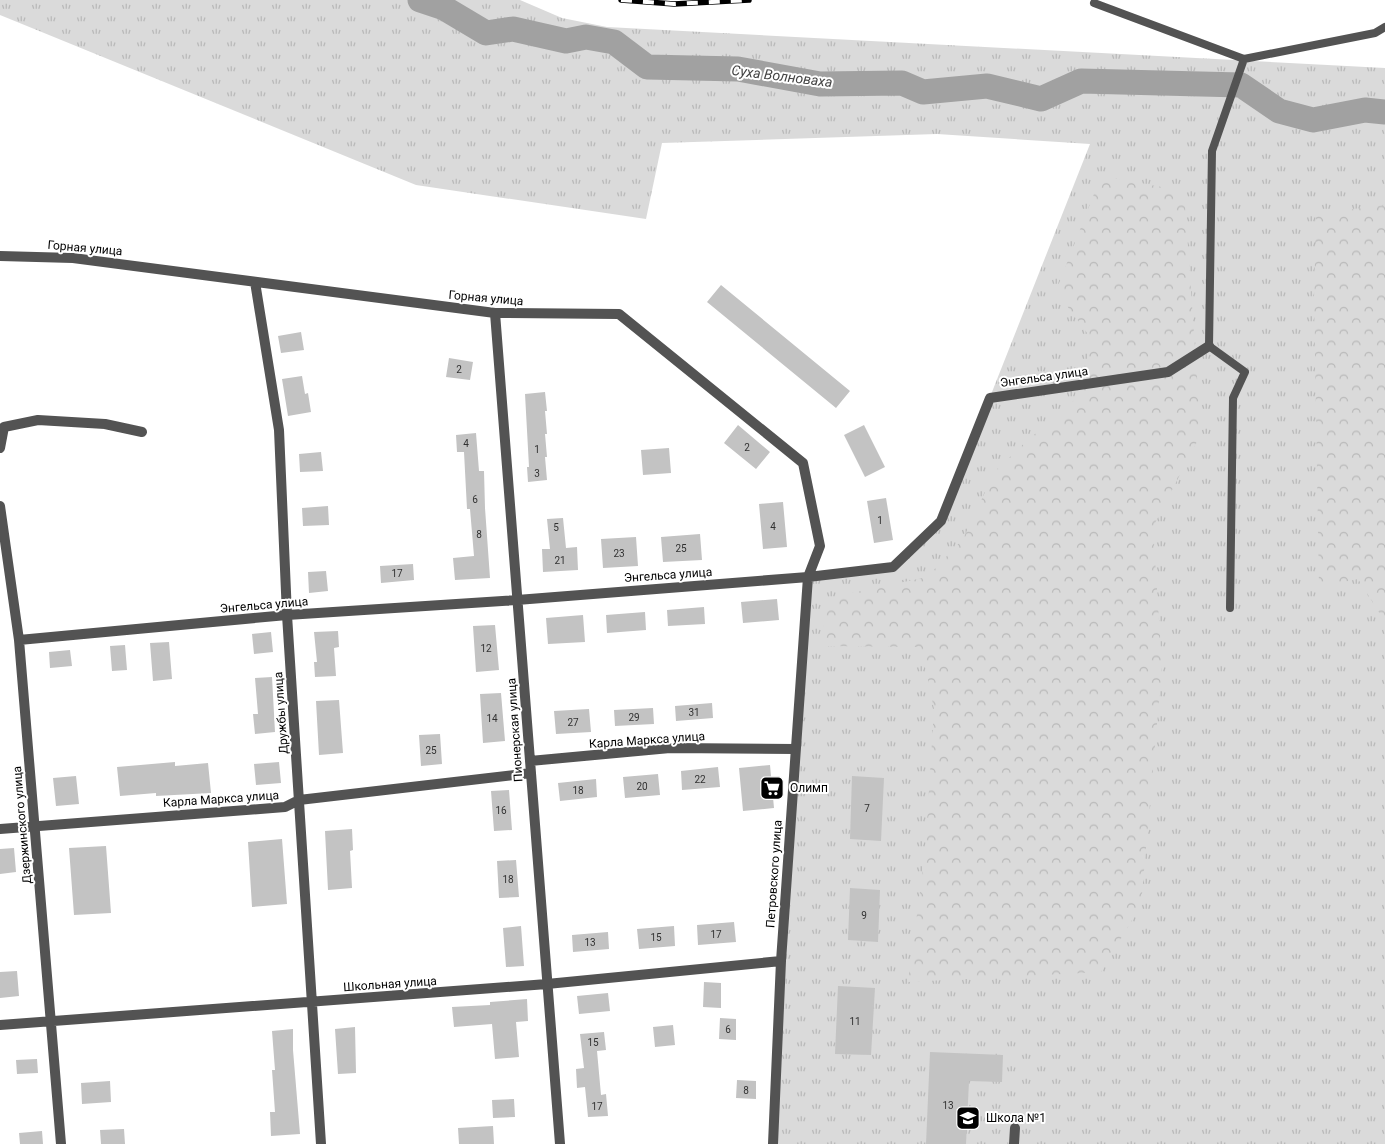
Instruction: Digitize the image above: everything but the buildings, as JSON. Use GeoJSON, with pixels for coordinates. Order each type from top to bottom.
{"type":"FeatureCollection","features":[{"type":"Feature","properties":{"kind":"street","name":"Горная улица"},"geometry":{"type":"LineString","coordinates":[[0,256],[74,258],[495,313],[619,314],[803,463],[820,546],[808,577]]}},
{"type":"Feature","properties":{"kind":"street","name":"Дружбы улица"},"geometry":{"type":"LineString","coordinates":[[255,282],[279,430],[287,615],[321,1144]]}},
{"type":"Feature","properties":{"kind":"street","name":"Пионерская улица"},"geometry":{"type":"LineString","coordinates":[[495,313],[560,1144]]}},
{"type":"Feature","properties":{"kind":"street","name":"Энгельса улица"},"geometry":{"type":"LineString","coordinates":[[19,640],[287,615],[517,600],[808,577],[893,567],[941,520],[990,398],[1168,372],[1209,346]]}},
{"type":"Feature","properties":{"kind":"street"},"geometry":{"type":"LineString","coordinates":[[0,448],[4,427],[38,420],[105,424],[142,432]]}},
{"type":"Feature","properties":{"kind":"street","name":"Дзержинского улица"},"geometry":{"type":"LineString","coordinates":[[0,506],[19,640],[61,1144]]}},
{"type":"Feature","properties":{"kind":"street","name":"Петровского улица"},"geometry":{"type":"LineString","coordinates":[[773,1144],[781,961],[808,577]]}},
{"type":"Feature","properties":{"kind":"street","name":"Карла Маркса улица"},"geometry":{"type":"LineString","coordinates":[[530,761],[670,748],[795,749]]}},
{"type":"Feature","properties":{"kind":"street","name":"Карла Маркса улица"},"geometry":{"type":"LineString","coordinates":[[0,829],[285,807],[299,800],[531,773]]}},
{"type":"Feature","properties":{"kind":"street","name":"Школьная улица"},"geometry":{"type":"LineString","coordinates":[[0,1025],[547,984],[781,961]]}},
{"type":"Feature","properties":{"kind":"street"},"geometry":{"type":"LineString","coordinates":[[1014,1144],[1015,1128]]}},
{"type":"Feature","properties":{"kind":"lane"},"geometry":{"type":"LineString","coordinates":[[1094,3],[1244,59],[1375,33],[1385,27]]}},
{"type":"Feature","properties":{"kind":"lane"},"geometry":{"type":"LineString","coordinates":[[1230,608],[1233,398],[1245,372],[1209,346],[1212,151],[1244,59]]}},
{"type":"Feature","properties":{"kind":"green space"},"geometry":{"type":"Polygon","coordinates":[[[0,0],[520,0],[562,18],[607,27],[1385,68],[1385,1144],[773,1144],[808,577],[893,567],[941,521],[1090,144],[937,134],[662,143],[646,219],[416,185],[0,15],[0,0]]]}},
{"type":"Feature","properties":{"kind":"green space"},"geometry":{"type":"Polygon","coordinates":[[[1101,176],[1184,191],[1201,434],[1153,527],[1162,667],[1141,905],[1101,972],[908,982],[925,854],[934,709],[921,647],[823,646],[824,599],[927,577],[963,539],[995,471],[1033,435],[1068,416],[1093,341],[1056,291],[1101,176]]]}},
{"type":"Feature","properties":{"kind":"green space"},"geometry":{"type":"Polygon","coordinates":[[[1385,205],[1385,622],[1358,579],[1319,587],[1314,298],[1316,214],[1385,205]]]}},
{"type":"Feature","properties":{"kind":"waterway","name":"Суха Волноваха"},"geometry":{"type":"LineString","coordinates":[[420,0],[444,8],[486,33],[513,29],[566,41],[586,37],[614,42],[647,67],[738,69],[820,84],[902,83],[923,92],[987,86],[1041,99],[1081,81],[1241,85],[1279,111],[1313,120],[1365,110],[1385,112]]}},
{"type":"Feature","properties":{"kind":"railway"},"geometry":{"type":"LineString","coordinates":[[621,0],[674,4],[749,0]]}},
{"type":"Feature","properties":{"kind":"place","name":"Олимп"},"geometry":{"type":"Point","coordinates":[772,788]}},
{"type":"Feature","properties":{"kind":"place","name":"Школа №1"},"geometry":{"type":"Point","coordinates":[968,1118]}}]}
